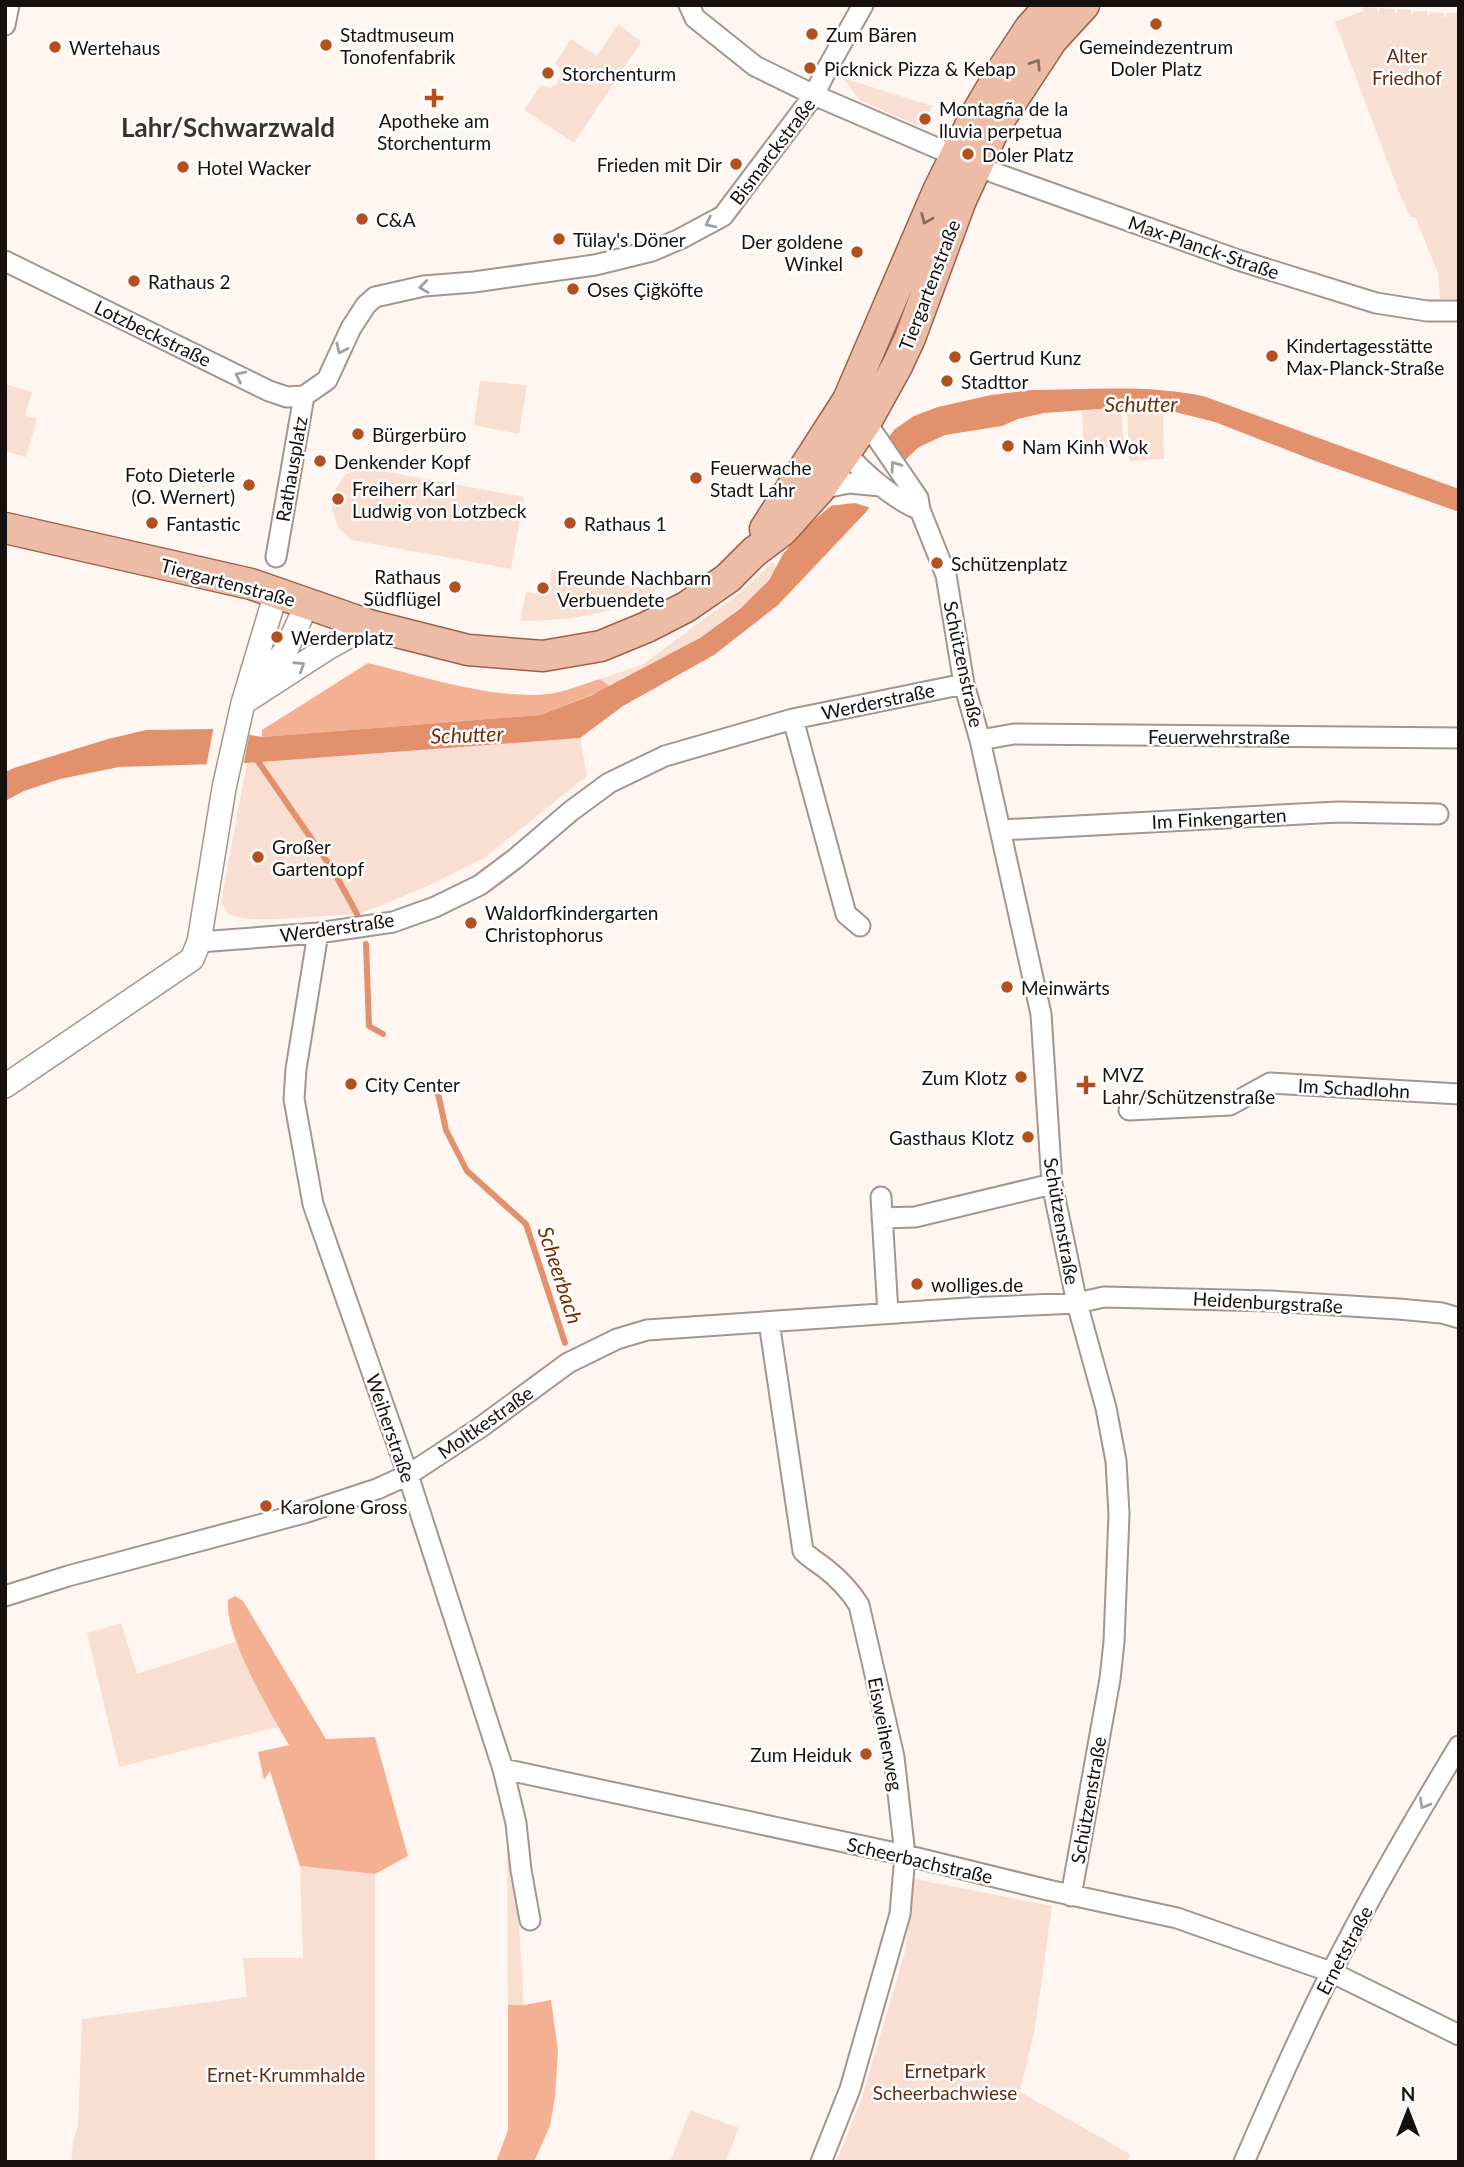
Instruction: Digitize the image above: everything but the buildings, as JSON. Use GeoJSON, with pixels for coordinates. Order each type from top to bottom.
{"type":"FeatureCollection","features":[{"type":"Feature","properties":{"kind":"main road","name":"Tiergartenstraße"},"geometry":{"type":"LineString","coordinates":[[5,528],[251,584],[369,625],[468,650],[542,656],[601,646],[647,627],[686,607],[728,578],[754,552],[782,531],[820,489],[866,422],[910,338],[961,200],[975,116],[1030,29],[1052,5]]}},
{"type":"Feature","properties":{"kind":"main road","name":"Tiergartenstraße"},"geometry":{"type":"LineString","coordinates":[[754,552],[769,522],[848,400],[938,191],[996,125],[1052,40],[1084,5]]}},
{"type":"Feature","properties":{"kind":"street"},"geometry":{"type":"LineString","coordinates":[[5,25],[9,5]]}},
{"type":"Feature","properties":{"kind":"street"},"geometry":{"type":"LineString","coordinates":[[689,5],[695,19],[755,66],[814,95],[966,161]]}},
{"type":"Feature","properties":{"kind":"street","name":"Bismarckstraße"},"geometry":{"type":"LineString","coordinates":[[474,282],[595,265],[652,251],[723,216],[814,95],[863,5]]}},
{"type":"Feature","properties":{"kind":"street","name":"Max-Planck-Straße"},"geometry":{"type":"LineString","coordinates":[[966,161],[1056,196],[1238,260],[1376,303],[1427,311],[1459,311]]}},
{"type":"Feature","properties":{"kind":"street","name":"Lotzbeckstraße"},"geometry":{"type":"LineString","coordinates":[[5,261],[269,391],[287,397],[304,396]]}},
{"type":"Feature","properties":{"kind":"street","name":"Rathausplatz"},"geometry":{"type":"LineString","coordinates":[[276,557],[304,396],[327,380],[351,328],[366,305],[375,297],[424,286],[474,282]]}},
{"type":"Feature","properties":{"kind":"street","name":"Schützenstraße"},"geometry":{"type":"LineString","coordinates":[[866,422],[918,498],[920,510],[946,575],[964,684],[980,740],[1041,1014],[1052,1184],[1077,1303],[1106,1408],[1116,1461],[1119,1514],[1115,1630],[1110,1679],[1071,1896]]}},
{"type":"Feature","properties":{"kind":"street"},"geometry":{"type":"LineString","coordinates":[[831,425],[845,453],[903,503],[920,510]]}},
{"type":"Feature","properties":{"kind":"street"},"geometry":{"type":"LineString","coordinates":[[820,489],[849,483],[881,486]]}},
{"type":"Feature","properties":{"kind":"street"},"geometry":{"type":"LineString","coordinates":[[5,1086],[192,959],[199,942],[237,727],[276,593]]}},
{"type":"Feature","properties":{"kind":"street"},"geometry":{"type":"LineString","coordinates":[[243,703],[286,650],[307,604]]}},
{"type":"Feature","properties":{"kind":"street"},"geometry":{"type":"LineString","coordinates":[[243,703],[326,649],[369,625]]}},
{"type":"Feature","properties":{"kind":"street","name":"Werderstraße"},"geometry":{"type":"LineString","coordinates":[[199,942],[318,933],[393,922],[435,907],[480,885],[570,811],[609,783],[665,756],[793,719],[964,684]]}},
{"type":"Feature","properties":{"kind":"street"},"geometry":{"type":"LineString","coordinates":[[793,719],[846,914],[860,926]]}},
{"type":"Feature","properties":{"kind":"street","name":"Feuerwehrstraße"},"geometry":{"type":"LineString","coordinates":[[980,740],[1014,734],[1459,738]]}},
{"type":"Feature","properties":{"kind":"street","name":"Im Finkengarten"},"geometry":{"type":"LineString","coordinates":[[1000,830],[1338,812],[1438,814]]}},
{"type":"Feature","properties":{"kind":"street","name":"Weiherstraße"},"geometry":{"type":"LineString","coordinates":[[318,933],[296,1069],[294,1099],[313,1204],[408,1475],[503,1769],[516,1823],[530,1920]]}},
{"type":"Feature","properties":{"kind":"street","name":"Im Schadlohn"},"geometry":{"type":"LineString","coordinates":[[1129,1110],[1230,1105],[1270,1083],[1459,1094]]}},
{"type":"Feature","properties":{"kind":"street"},"geometry":{"type":"LineString","coordinates":[[882,1218],[915,1217],[1052,1184]]}},
{"type":"Feature","properties":{"kind":"street"},"geometry":{"type":"LineString","coordinates":[[881,1197],[888,1313]]}},
{"type":"Feature","properties":{"kind":"street","name":"Heidenburgstraße"},"geometry":{"type":"LineString","coordinates":[[1077,1303],[1104,1297],[1270,1301],[1398,1308],[1442,1313],[1459,1318]]}},
{"type":"Feature","properties":{"kind":"street","name":"Moltkestraße"},"geometry":{"type":"LineString","coordinates":[[5,1596],[68,1576],[304,1513],[377,1489],[408,1475],[481,1427],[568,1363],[617,1339],[647,1330],[1077,1303]]}},
{"type":"Feature","properties":{"kind":"street","name":"Eisweiherweg"},"geometry":{"type":"LineString","coordinates":[[769,1322],[803,1551],[850,1591],[859,1605],[894,1757],[905,1854],[900,1914],[850,2089],[821,2162]]}},
{"type":"Feature","properties":{"kind":"street","name":"Ernetstraße"},"geometry":{"type":"LineString","coordinates":[[1244,2162],[1331,1972],[1421,1808],[1459,1746]]}},
{"type":"Feature","properties":{"kind":"street","name":"Scheerbachstraße"},"geometry":{"type":"LineString","coordinates":[[503,1769],[905,1854],[1071,1896],[1177,1918],[1331,1972],[1459,2035]]}},
{"type":"Feature","properties":{"kind":"green space","name":"Alter Friedhof"},"geometry":{"type":"Polygon","coordinates":[[[1363,7],[1377,8],[1379,12],[1380,8],[1395,9],[1395,13],[1398,9],[1411,10],[1411,14],[1414,11],[1427,11],[1429,16],[1430,12],[1444,13],[1444,17],[1447,13],[1459,13],[1459,299],[1440,299],[1438,273],[1415,217],[1410,217],[1399,192],[1335,22],[1363,11],[1363,7]]]}},
{"type":"Feature","properties":{"kind":"green space"},"geometry":{"type":"Polygon","coordinates":[[[618,24],[641,42],[574,143],[524,110],[541,85],[550,88],[557,84],[561,75],[555,64],[571,39],[597,56],[618,24]]]}},
{"type":"Feature","properties":{"kind":"green space"},"geometry":{"type":"Polygon","coordinates":[[[843,78],[932,106],[923,128],[860,100],[843,78]]]}},
{"type":"Feature","properties":{"kind":"green space"},"geometry":{"type":"Polygon","coordinates":[[[480,381],[527,385],[519,434],[474,425],[480,381]]]}},
{"type":"Feature","properties":{"kind":"green space"},"geometry":{"type":"Polygon","coordinates":[[[5,384],[32,392],[25,415],[37,419],[26,457],[5,451],[5,384]]]}},
{"type":"Feature","properties":{"kind":"green space"},"geometry":{"type":"Polygon","coordinates":[[[1121,407],[1124,445],[1084,448],[1082,411],[1121,407]]]}},
{"type":"Feature","properties":{"kind":"green space"},"geometry":{"type":"Polygon","coordinates":[[[1127,407],[1163,409],[1164,459],[1129,461],[1127,407]]]}},
{"type":"Feature","properties":{"kind":"green space"},"geometry":{"type":"Polygon","coordinates":[[[362,467],[524,497],[511,569],[351,540],[338,527],[332,509],[335,490],[345,475],[362,467]]]}},
{"type":"Feature","properties":{"kind":"green space"},"geometry":{"type":"Polygon","coordinates":[[[773,562],[776,567],[763,586],[725,621],[678,651],[611,687],[600,679],[642,665],[741,592],[773,562]]]}},
{"type":"Feature","properties":{"kind":"green space"},"geometry":{"type":"Polygon","coordinates":[[[552,570],[646,589],[649,575],[667,583],[633,602],[596,613],[520,621],[526,592],[548,595],[552,570]]]}},
{"type":"Feature","properties":{"kind":"green space"},"geometry":{"type":"Polygon","coordinates":[[[580,738],[587,776],[484,858],[432,884],[357,914],[248,919],[229,915],[221,902],[247,763],[580,738]]]}},
{"type":"Feature","properties":{"kind":"green space"},"geometry":{"type":"Polygon","coordinates":[[[121,1623],[137,1674],[235,1642],[278,1727],[119,1767],[87,1633],[121,1623]]]}},
{"type":"Feature","properties":{"kind":"green space"},"geometry":{"type":"Polygon","coordinates":[[[507,1839],[519,1926],[524,2005],[508,2005],[507,1839]]]}},
{"type":"Feature","properties":{"kind":"green space","name":"Ernet-Krummhalde"},"geometry":{"type":"Polygon","coordinates":[[[300,1866],[375,1874],[375,2162],[71,2162],[78,2126],[82,2019],[247,1997],[243,1958],[303,1958],[300,1866]]]}},
{"type":"Feature","properties":{"kind":"green space","name":"Ernetpark Scheerbachwiese"},"geometry":{"type":"Polygon","coordinates":[[[914,1879],[1052,1906],[1035,2028],[1020,2092],[1130,2154],[1127,2162],[836,2162],[861,2100],[905,1952],[914,1879]]]}},
{"type":"Feature","properties":{"kind":"green space"},"geometry":{"type":"Polygon","coordinates":[[[690,2110],[739,2128],[725,2162],[670,2162],[690,2110]]]}},
{"type":"Feature","properties":{"kind":"shaded area"},"geometry":{"type":"Polygon","coordinates":[[[368,663],[458,686],[505,694],[548,694],[600,679],[611,687],[540,715],[262,737],[262,730],[368,663]]]}},
{"type":"Feature","properties":{"kind":"shaded area"},"geometry":{"type":"Polygon","coordinates":[[[235,1596],[243,1601],[326,1739],[375,1737],[408,1856],[375,1874],[300,1866],[270,1771],[264,1780],[258,1752],[289,1745],[250,1673],[233,1633],[228,1600],[235,1596]]]}},
{"type":"Feature","properties":{"kind":"shaded area"},"geometry":{"type":"Polygon","coordinates":[[[551,2000],[558,2051],[550,2126],[534,2162],[496,2162],[508,2130],[508,2005],[551,2000]]]}},
{"type":"Feature","properties":{"kind":"water","name":"Schutter"},"geometry":{"type":"Polygon","coordinates":[[[1141,389],[1206,397],[1459,489],[1459,512],[1215,422],[1163,409],[1127,407],[1044,413],[1002,426],[945,435],[919,447],[905,460],[866,512],[778,605],[714,655],[623,706],[580,738],[247,763],[119,767],[60,779],[24,791],[5,801],[5,772],[108,739],[146,730],[214,729],[262,737],[540,715],[592,695],[700,638],[740,609],[769,580],[783,554],[806,527],[839,499],[895,429],[914,416],[938,407],[991,395],[1031,390],[1141,389]]]}},
{"type":"Feature","properties":{"kind":"pier"},"geometry":{"type":"Polygon","coordinates":[[[887,433],[904,465],[871,508],[855,503],[828,506],[826,504],[836,496],[887,433]]]}},
{"type":"Feature","properties":{"kind":"pier"},"geometry":{"type":"Polygon","coordinates":[[[214,725],[250,731],[243,767],[206,768],[214,725]]]}},
{"type":"Feature","properties":{"kind":"waterway","name":"Scheerbach"},"geometry":{"type":"LineString","coordinates":[[255,757],[333,870],[357,914]]}},
{"type":"Feature","properties":{"kind":"waterway","name":"Scheerbach"},"geometry":{"type":"LineString","coordinates":[[366,944],[369,1026],[383,1034]]}},
{"type":"Feature","properties":{"kind":"waterway","name":"Scheerbach"},"geometry":{"type":"LineString","coordinates":[[434,1083],[446,1130],[467,1171],[526,1224],[565,1343]]}},
{"type":"Feature","properties":{"kind":"place","name":"Gemeindezentrum Doler Platz"},"geometry":{"type":"Point","coordinates":[1156,24]}},
{"type":"Feature","properties":{"kind":"place","name":"Zum Bären"},"geometry":{"type":"Point","coordinates":[812,34]}},
{"type":"Feature","properties":{"kind":"place","name":"Stadtmuseum Tonofenfabrik"},"geometry":{"type":"Point","coordinates":[326,45]}},
{"type":"Feature","properties":{"kind":"place","name":"Wertehaus"},"geometry":{"type":"Point","coordinates":[55,47]}},
{"type":"Feature","properties":{"kind":"place","name":"Picknick Pizza & Kebap"},"geometry":{"type":"Point","coordinates":[810,68]}},
{"type":"Feature","properties":{"kind":"place","name":"Storchenturm"},"geometry":{"type":"Point","coordinates":[548,73]}},
{"type":"Feature","properties":{"kind":"place","name":"Apotheke am Storchenturm"},"geometry":{"type":"Point","coordinates":[434,98]}},
{"type":"Feature","properties":{"kind":"place","name":"Montagña de la lluvia perpetua"},"geometry":{"type":"Point","coordinates":[925,119]}},
{"type":"Feature","properties":{"kind":"place","name":"Doler Platz"},"geometry":{"type":"Point","coordinates":[968,154]}},
{"type":"Feature","properties":{"kind":"place","name":"Frieden mit Dir"},"geometry":{"type":"Point","coordinates":[736,164]}},
{"type":"Feature","properties":{"kind":"place","name":"Hotel Wacker"},"geometry":{"type":"Point","coordinates":[183,167]}},
{"type":"Feature","properties":{"kind":"place","name":"C&A"},"geometry":{"type":"Point","coordinates":[362,219]}},
{"type":"Feature","properties":{"kind":"place","name":"Tülay's Döner"},"geometry":{"type":"Point","coordinates":[559,239]}},
{"type":"Feature","properties":{"kind":"place","name":"Der goldene Winkel"},"geometry":{"type":"Point","coordinates":[857,252]}},
{"type":"Feature","properties":{"kind":"place","name":"Rathaus 2"},"geometry":{"type":"Point","coordinates":[134,281]}},
{"type":"Feature","properties":{"kind":"place","name":"Oses Çiğköfte"},"geometry":{"type":"Point","coordinates":[573,289]}},
{"type":"Feature","properties":{"kind":"place","name":"Kindertagesstätte Max-Planck-Straße"},"geometry":{"type":"Point","coordinates":[1272,356]}},
{"type":"Feature","properties":{"kind":"place","name":"Gertrud Kunz"},"geometry":{"type":"Point","coordinates":[955,357]}},
{"type":"Feature","properties":{"kind":"place","name":"Stadttor"},"geometry":{"type":"Point","coordinates":[947,381]}},
{"type":"Feature","properties":{"kind":"place","name":"Bürgerbüro"},"geometry":{"type":"Point","coordinates":[358,434]}},
{"type":"Feature","properties":{"kind":"place","name":"Nam Kinh Wok"},"geometry":{"type":"Point","coordinates":[1008,446]}},
{"type":"Feature","properties":{"kind":"place","name":"Denkender Kopf"},"geometry":{"type":"Point","coordinates":[320,461]}},
{"type":"Feature","properties":{"kind":"place","name":"Feuerwache Stadt Lahr"},"geometry":{"type":"Point","coordinates":[696,478]}},
{"type":"Feature","properties":{"kind":"place","name":"Foto Dieterle (O. Wernert)"},"geometry":{"type":"Point","coordinates":[249,485]}},
{"type":"Feature","properties":{"kind":"place","name":"Freiherr Karl Ludwig von Lotzbeck"},"geometry":{"type":"Point","coordinates":[338,499]}},
{"type":"Feature","properties":{"kind":"place","name":"Fantastic"},"geometry":{"type":"Point","coordinates":[152,523]}},
{"type":"Feature","properties":{"kind":"place","name":"Rathaus 1"},"geometry":{"type":"Point","coordinates":[570,523]}},
{"type":"Feature","properties":{"kind":"place","name":"Schützenplatz"},"geometry":{"type":"Point","coordinates":[937,563]}},
{"type":"Feature","properties":{"kind":"place","name":"Rathaus Südflügel"},"geometry":{"type":"Point","coordinates":[455,587]}},
{"type":"Feature","properties":{"kind":"place","name":"Freunde Nachbarn Verbuendete"},"geometry":{"type":"Point","coordinates":[543,588]}},
{"type":"Feature","properties":{"kind":"place","name":"Werderplatz"},"geometry":{"type":"Point","coordinates":[277,637]}},
{"type":"Feature","properties":{"kind":"place","name":"Großer Gartentopf"},"geometry":{"type":"Point","coordinates":[258,857]}},
{"type":"Feature","properties":{"kind":"place","name":"Waldorfkindergarten Christophorus"},"geometry":{"type":"Point","coordinates":[471,923]}},
{"type":"Feature","properties":{"kind":"place","name":"Meinwärts"},"geometry":{"type":"Point","coordinates":[1007,987]}},
{"type":"Feature","properties":{"kind":"place","name":"Zum Klotz"},"geometry":{"type":"Point","coordinates":[1021,1077]}},
{"type":"Feature","properties":{"kind":"place","name":"City Center"},"geometry":{"type":"Point","coordinates":[351,1084]}},
{"type":"Feature","properties":{"kind":"place","name":"MVZ Lahr/Schützenstraße"},"geometry":{"type":"Point","coordinates":[1086,1085]}},
{"type":"Feature","properties":{"kind":"place","name":"Gasthaus Klotz"},"geometry":{"type":"Point","coordinates":[1028,1137]}},
{"type":"Feature","properties":{"kind":"place","name":"wolliges.de"},"geometry":{"type":"Point","coordinates":[917,1284]}},
{"type":"Feature","properties":{"kind":"place","name":"Karolone Gross"},"geometry":{"type":"Point","coordinates":[266,1506]}},
{"type":"Feature","properties":{"kind":"place","name":"Zum Heiduk"},"geometry":{"type":"Point","coordinates":[866,1754]}},
{"type":"Feature","properties":{"kind":"district","name":"Lahr/Schwarzwald"},"geometry":{"type":"Point","coordinates":[228,127]}}]}
